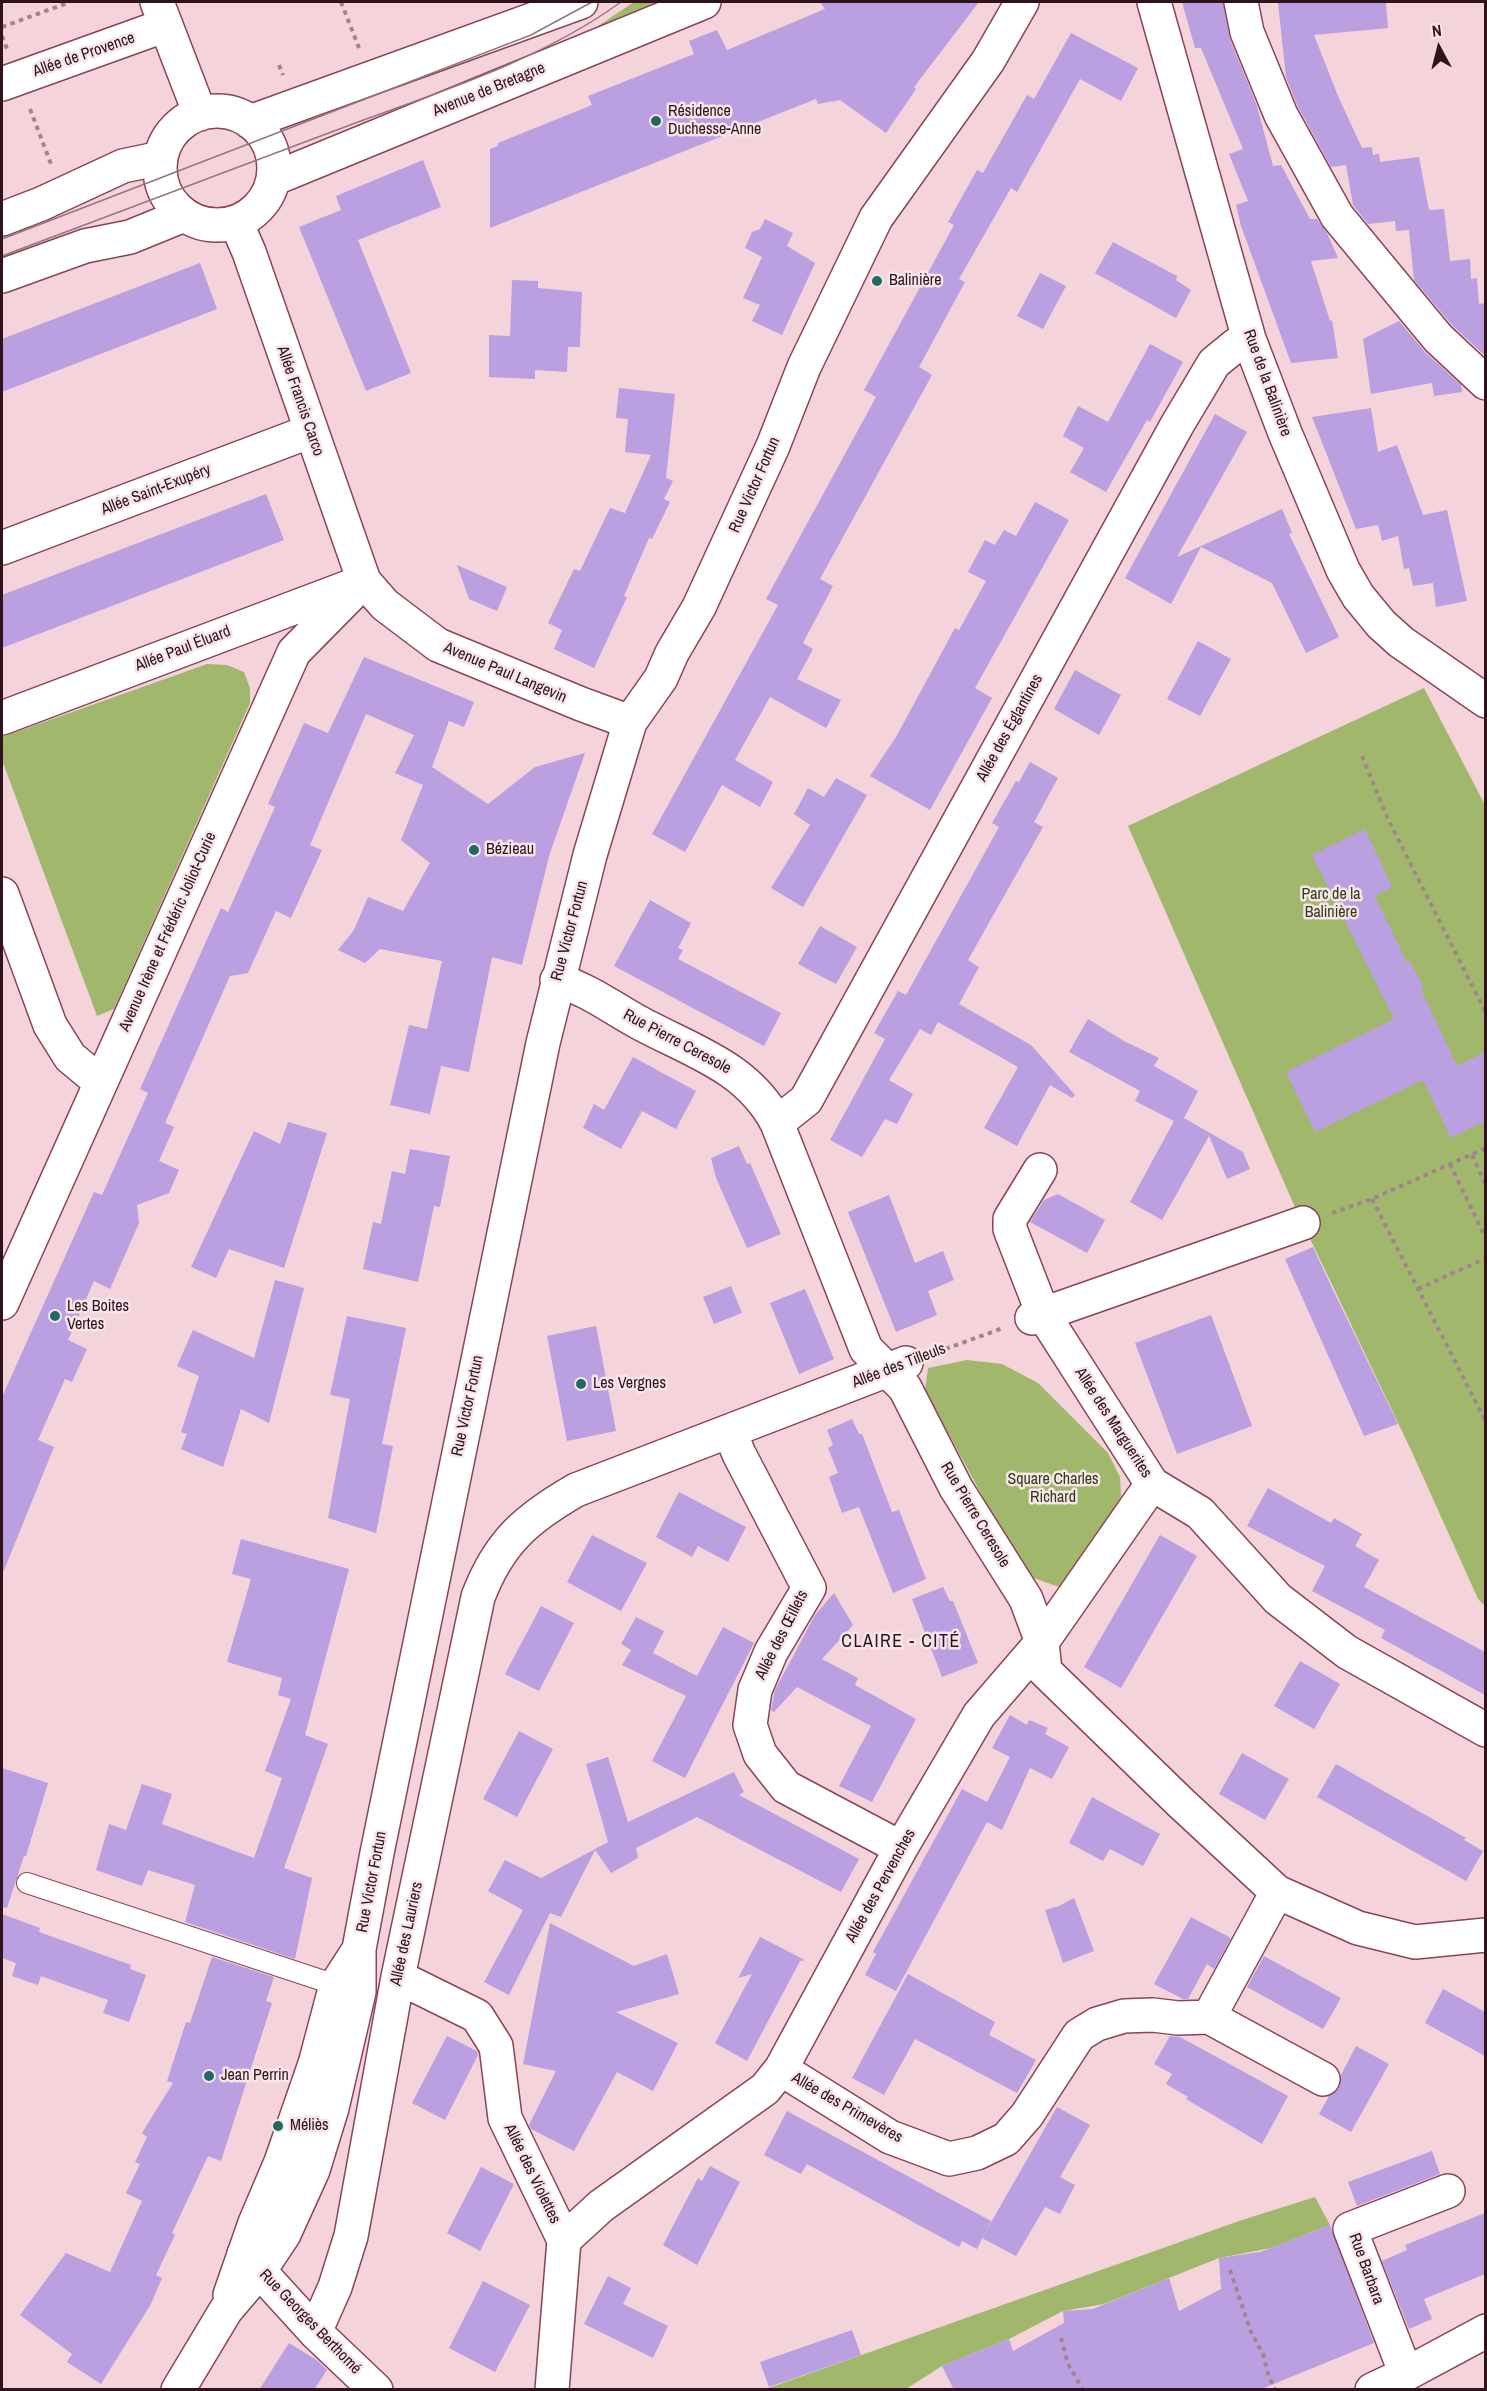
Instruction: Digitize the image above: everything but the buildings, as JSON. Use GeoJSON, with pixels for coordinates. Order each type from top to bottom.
{"type":"FeatureCollection","features":[{"type":"Feature","properties":{"kind":"street"},"geometry":{"type":"LineString","coordinates":[[250,122],[581,2]]}},
{"type":"Feature","properties":{"kind":"street","name":"Avenue de Bretagne"},"geometry":{"type":"LineString","coordinates":[[273,179],[704,2]]}},
{"type":"Feature","properties":{"kind":"street","name":"Rue Victor Fortun"},"geometry":{"type":"LineString","coordinates":[[178,2390],[252,2262],[255,2223],[281,2162],[315,2064],[347,1988],[359,1949],[388,1795],[557,980],[602,813],[630,722],[661,678],[672,653],[699,607],[773,446],[804,367],[876,218],[903,177],[988,61],[1022,2]]}},
{"type":"Feature","properties":{"kind":"street","name":"Rue de la Balinière"},"geometry":{"type":"LineString","coordinates":[[1154,2],[1249,339],[1289,444],[1343,570],[1358,596],[1381,624],[1401,642],[1485,700]]}},
{"type":"Feature","properties":{"kind":"street"},"geometry":{"type":"LineString","coordinates":[[1240,2],[1247,32],[1281,115],[1337,216],[1438,338],[1485,383]]}},
{"type":"Feature","properties":{"kind":"street"},"geometry":{"type":"LineString","coordinates":[[161,13],[200,114]]}},
{"type":"Feature","properties":{"kind":"street","name":"Allée de Provence"},"geometry":{"type":"LineString","coordinates":[[10,81],[161,13]]}},
{"type":"Feature","properties":{"kind":"street"},"geometry":{"type":"LineString","coordinates":[[200,114],[234,114],[250,122],[266,138],[273,159],[273,179],[265,199],[255,211],[236,222],[211,224],[193,220],[174,205],[165,190],[161,178],[161,158],[166,143],[175,130],[187,120],[200,114]]}},
{"type":"Feature","properties":{"kind":"street"},"geometry":{"type":"LineString","coordinates":[[2,219],[41,204],[123,166],[161,158]]}},
{"type":"Feature","properties":{"kind":"street"},"geometry":{"type":"LineString","coordinates":[[2,276],[85,246],[130,237],[184,214]]}},
{"type":"Feature","properties":{"kind":"street","name":"Allée Francis Carco"},"geometry":{"type":"LineString","coordinates":[[236,222],[249,252],[364,581]]}},
{"type":"Feature","properties":{"kind":"street","name":"Allée des Églantines"},"geometry":{"type":"LineString","coordinates":[[777,1123],[806,1100],[1177,425],[1214,363],[1236,345],[1249,339]]}},
{"type":"Feature","properties":{"kind":"street","name":"Allée Saint-Exupéry"},"geometry":{"type":"LineString","coordinates":[[2,548],[310,431]]}},
{"type":"Feature","properties":{"kind":"street","name":"Avenue Paul Langevin"},"geometry":{"type":"LineString","coordinates":[[364,581],[385,605],[438,645],[581,705],[630,722]]}},
{"type":"Feature","properties":{"kind":"street","name":"Allée Paul Éluard"},"geometry":{"type":"LineString","coordinates":[[2,718],[364,581]]}},
{"type":"Feature","properties":{"kind":"street","name":"Avenue Irène et Frédéric Joliot-Curie"},"geometry":{"type":"LineString","coordinates":[[2,1303],[294,652],[364,581]]}},
{"type":"Feature","properties":{"kind":"street"},"geometry":{"type":"LineString","coordinates":[[2,894],[50,1025],[70,1057],[100,1082]]}},
{"type":"Feature","properties":{"kind":"street","name":"Rue Pierre Ceresole"},"geometry":{"type":"LineString","coordinates":[[557,980],[582,988],[639,1022],[704,1054],[734,1072],[752,1087],[768,1106],[777,1123],[866,1348],[899,1365],[905,1388],[956,1488],[1026,1599],[1042,1642],[1045,1671],[1277,1892],[1358,1928],[1414,1942],[1485,1935]]}},
{"type":"Feature","properties":{"kind":"street","name":"Allée des Marguerites"},"geometry":{"type":"LineString","coordinates":[[1040,1170],[1010,1219],[1010,1229],[1038,1316],[1152,1484],[1200,1513],[1278,1599],[1347,1652],[1485,1730]]}},
{"type":"Feature","properties":{"kind":"street"},"geometry":{"type":"LineString","coordinates":[[1038,1316],[1303,1223]]}},
{"type":"Feature","properties":{"kind":"street","name":"Allée des Tilleuls"},"geometry":{"type":"LineString","coordinates":[[509,1539],[529,1521],[576,1490],[899,1365]]}},
{"type":"Feature","properties":{"kind":"street","name":"Allée des Œillets"},"geometry":{"type":"LineString","coordinates":[[730,1432],[739,1454],[809,1588],[771,1652],[755,1690],[750,1725],[760,1754],[786,1787],[902,1848]]}},
{"type":"Feature","properties":{"kind":"street","name":"Allée des Pervenches"},"geometry":{"type":"LineString","coordinates":[[564,2240],[601,2206],[765,2089],[781,2069],[902,1848],[979,1715],[1042,1642],[1152,1484]]}},
{"type":"Feature","properties":{"kind":"street","name":"Allée des Lauriers"},"geometry":{"type":"LineString","coordinates":[[315,2332],[335,2287],[351,2236],[398,1977],[478,1597],[496,1558],[509,1539]]}},
{"type":"Feature","properties":{"kind":"street"},"geometry":{"type":"LineString","coordinates":[[1277,1892],[1209,2017],[1323,2079]]}},
{"type":"Feature","properties":{"kind":"street","name":"Allée des Violettes"},"geometry":{"type":"LineString","coordinates":[[398,1977],[477,2016],[496,2046],[505,2118],[564,2240],[552,2390]]}},
{"type":"Feature","properties":{"kind":"street","name":"Allée des Primevères"},"geometry":{"type":"LineString","coordinates":[[781,2069],[890,2137],[949,2158],[977,2153],[1006,2139],[1027,2115],[1079,2035],[1096,2024],[1124,2016],[1209,2017]]}},
{"type":"Feature","properties":{"kind":"street","name":"Rue Barbara"},"geometry":{"type":"LineString","coordinates":[[1406,2374],[1350,2229],[1448,2191]]}},
{"type":"Feature","properties":{"kind":"street","name":"Rue Georges Berthomé"},"geometry":{"type":"LineString","coordinates":[[252,2262],[315,2332],[376,2390]]}},
{"type":"Feature","properties":{"kind":"street"},"geometry":{"type":"LineString","coordinates":[[1372,2390],[1485,2331]]}},
{"type":"Feature","properties":{"kind":"lane"},"geometry":{"type":"LineString","coordinates":[[27,1883],[347,1988]]}},
{"type":"Feature","properties":{"kind":"path"},"geometry":{"type":"LineString","coordinates":[[2,27],[70,2]]}},
{"type":"Feature","properties":{"kind":"path"},"geometry":{"type":"LineString","coordinates":[[341,2],[361,53]]}},
{"type":"Feature","properties":{"kind":"path"},"geometry":{"type":"LineString","coordinates":[[2,36],[10,81],[54,173]]}},
{"type":"Feature","properties":{"kind":"path"},"geometry":{"type":"LineString","coordinates":[[1362,756],[1388,819],[1485,1013]]}},
{"type":"Feature","properties":{"kind":"path"},"geometry":{"type":"LineString","coordinates":[[1303,1223],[1372,1199],[1485,1148]]}},
{"type":"Feature","properties":{"kind":"path"},"geometry":{"type":"LineString","coordinates":[[1472,1155],[1485,1185]]}},
{"type":"Feature","properties":{"kind":"path"},"geometry":{"type":"LineString","coordinates":[[1450,1164],[1485,1239]]}},
{"type":"Feature","properties":{"kind":"path"},"geometry":{"type":"LineString","coordinates":[[1372,1199],[1483,1413],[1485,1422]]}},
{"type":"Feature","properties":{"kind":"path"},"geometry":{"type":"LineString","coordinates":[[1418,1289],[1485,1258]]}},
{"type":"Feature","properties":{"kind":"path","name":"Allée des Tilleuls"},"geometry":{"type":"LineString","coordinates":[[899,1365],[1038,1316]]}},
{"type":"Feature","properties":{"kind":"path"},"geometry":{"type":"LineString","coordinates":[[1230,2270],[1251,2332],[1263,2354],[1275,2390]]}},
{"type":"Feature","properties":{"kind":"path"},"geometry":{"type":"LineString","coordinates":[[1061,2338],[1068,2364],[1083,2390]]}},
{"type":"Feature","properties":{"kind":"green space"},"geometry":{"type":"Polygon","coordinates":[[[634,2],[685,2],[599,38],[595,28],[634,2]]]}},
{"type":"Feature","properties":{"kind":"green space"},"geometry":{"type":"Polygon","coordinates":[[[207,664],[227,665],[244,672],[250,688],[250,703],[114,1009],[97,1016],[2,760],[2,737],[207,664]]]}},
{"type":"Feature","properties":{"kind":"green space","name":"Parc de la Balinière"},"geometry":{"type":"Polygon","coordinates":[[[1424,688],[1485,805],[1485,1606],[1478,1599],[1411,1450],[1294,1205],[1128,826],[1424,688]]]}},
{"type":"Feature","properties":{"kind":"green space","name":"Square Charles Richard"},"geometry":{"type":"Polygon","coordinates":[[[967,1360],[1002,1364],[1038,1383],[1108,1453],[1120,1477],[1121,1496],[1113,1518],[1062,1588],[1025,1575],[925,1390],[928,1368],[967,1360]]]}},
{"type":"Feature","properties":{"kind":"green space"},"geometry":{"type":"Polygon","coordinates":[[[1315,2197],[1330,2225],[1271,2248],[1219,2258],[1104,2304],[1063,2311],[1009,2339],[942,2366],[906,2389],[763,2390],[1242,2220],[1315,2197]]]}},
{"type":"Feature","properties":{"kind":"tram line"},"geometry":{"type":"LineString","coordinates":[[2,239],[531,35],[592,2]]}},
{"type":"Feature","properties":{"kind":"tram line"},"geometry":{"type":"LineString","coordinates":[[2,256],[490,72],[558,41],[621,2]]}},
{"type":"Feature","properties":{"kind":"place","name":"Résidence Duchesse-Anne"},"geometry":{"type":"Point","coordinates":[656,121]}},
{"type":"Feature","properties":{"kind":"place","name":"Balinière"},"geometry":{"type":"Point","coordinates":[877,281]}},
{"type":"Feature","properties":{"kind":"place","name":"Bézieau"},"geometry":{"type":"Point","coordinates":[474,850]}},
{"type":"Feature","properties":{"kind":"place","name":"Les Boites Vertes"},"geometry":{"type":"Point","coordinates":[55,1316]}},
{"type":"Feature","properties":{"kind":"place","name":"Les Vergnes"},"geometry":{"type":"Point","coordinates":[581,1384]}},
{"type":"Feature","properties":{"kind":"place","name":"Jean Perrin"},"geometry":{"type":"Point","coordinates":[209,2076]}},
{"type":"Feature","properties":{"kind":"place","name":"Méliès"},"geometry":{"type":"Point","coordinates":[278,2126]}},
{"type":"Feature","properties":{"kind":"district","name":"CLAIRE - CITÉ"},"geometry":{"type":"Point","coordinates":[901,1642]}}]}
